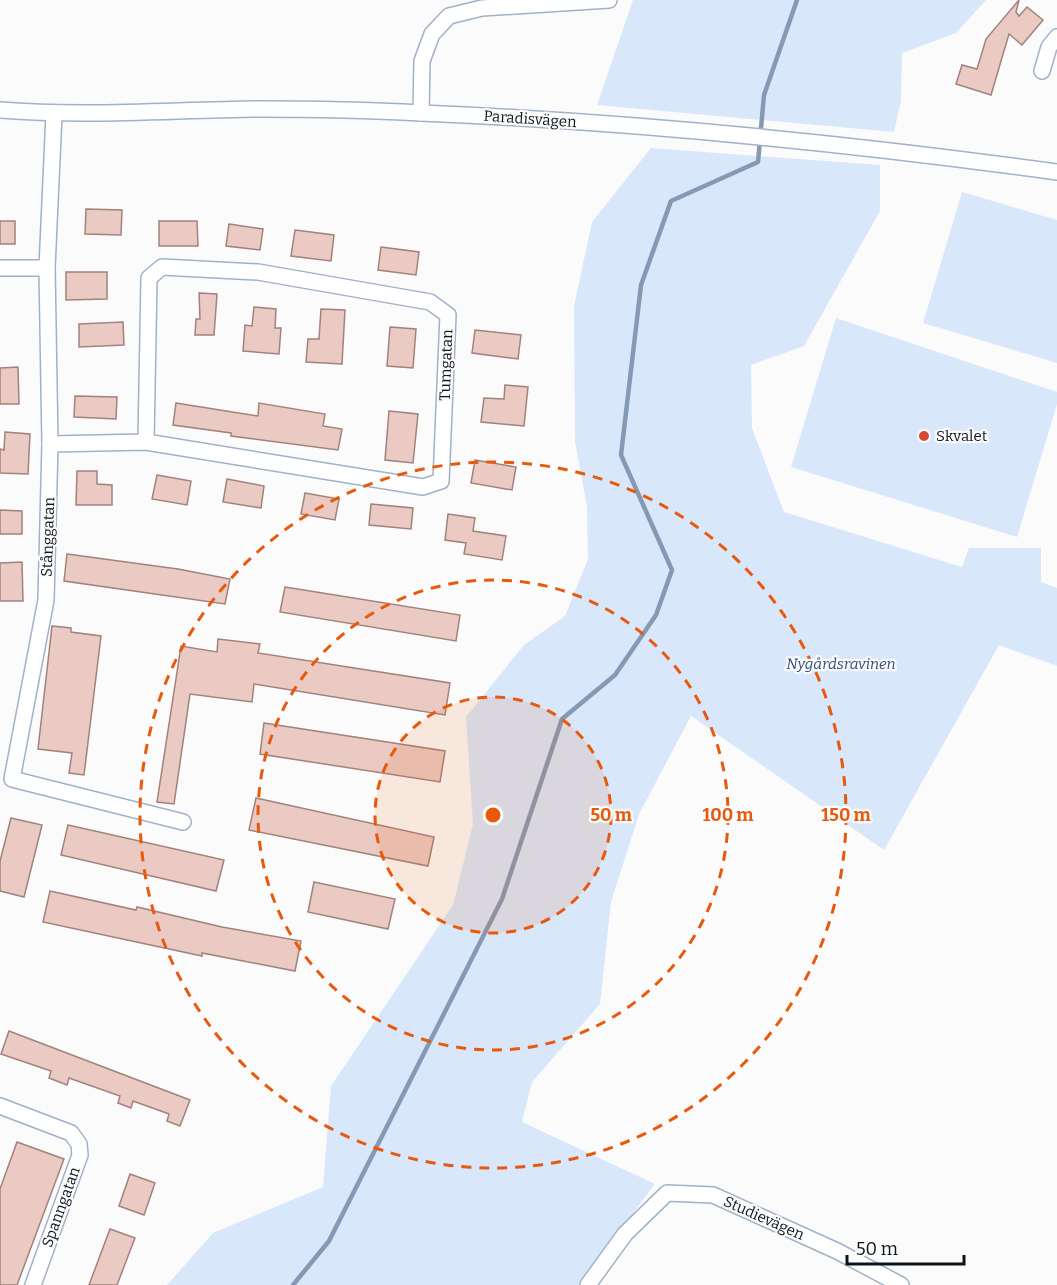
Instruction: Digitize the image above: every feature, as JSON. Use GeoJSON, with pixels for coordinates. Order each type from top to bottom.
{"type":"FeatureCollection","features":[{"type":"Feature","properties":{"kind":"street"},"geometry":{"type":"LineString","coordinates":[[420,112],[422,61],[432,34],[449,16],[483,4],[609,0]]}},
{"type":"Feature","properties":{"kind":"street"},"geometry":{"type":"LineString","coordinates":[[1042,71],[1049,47],[1057,38]]}},
{"type":"Feature","properties":{"kind":"street","name":"Paradisvägen"},"geometry":{"type":"LineString","coordinates":[[0,110],[54,114],[258,109],[420,112],[674,129],[860,146],[1057,172]]}},
{"type":"Feature","properties":{"kind":"street","name":"Stånggatan"},"geometry":{"type":"LineString","coordinates":[[54,114],[47,268],[50,444],[46,600],[12,779],[183,822]]}},
{"type":"Feature","properties":{"kind":"street","name":"Tumgatan"},"geometry":{"type":"LineString","coordinates":[[50,444],[146,442],[423,487],[441,481],[448,315],[430,302],[258,272],[162,267],[148,278],[146,442]]}},
{"type":"Feature","properties":{"kind":"street"},"geometry":{"type":"LineString","coordinates":[[0,268],[47,268]]}},
{"type":"Feature","properties":{"kind":"street","name":"Spanngatan"},"geometry":{"type":"LineString","coordinates":[[0,1106],[71,1133],[79,1144],[80,1155],[33,1285]]}},
{"type":"Feature","properties":{"kind":"street","name":"Studievägen"},"geometry":{"type":"LineString","coordinates":[[588,1285],[625,1234],[667,1193],[714,1195],[837,1251],[901,1285]]}},
{"type":"Feature","properties":{"kind":"green space"},"geometry":{"type":"Polygon","coordinates":[[[633,0],[986,0],[956,33],[902,53],[901,101],[894,132],[597,105],[633,0]]]}},
{"type":"Feature","properties":{"kind":"green space","name":"Nygårdsravinen"},"geometry":{"type":"Polygon","coordinates":[[[651,148],[880,165],[880,211],[804,346],[751,365],[752,428],[784,512],[962,567],[969,548],[1041,548],[1041,582],[1057,588],[1057,666],[999,645],[884,850],[691,716],[639,814],[611,902],[600,1004],[532,1082],[522,1122],[655,1184],[579,1285],[167,1285],[213,1233],[323,1187],[331,1086],[453,905],[473,824],[466,717],[524,645],[565,616],[588,559],[587,507],[575,441],[574,306],[592,222],[651,148]]]}},
{"type":"Feature","properties":{"kind":"green space"},"geometry":{"type":"Polygon","coordinates":[[[962,192],[1057,220],[1057,363],[923,323],[962,192]]]}},
{"type":"Feature","properties":{"kind":"green space","name":"Skvalet"},"geometry":{"type":"Polygon","coordinates":[[[836,318],[1057,392],[1057,404],[1017,537],[791,467],[836,318]]]}},
{"type":"Feature","properties":{"kind":"building"},"geometry":{"type":"Polygon","coordinates":[[[1019,0],[1016,12],[1019,16],[1027,7],[1043,20],[1022,45],[1009,34],[991,95],[956,84],[962,65],[977,69],[986,39],[1019,0]]]}},
{"type":"Feature","properties":{"kind":"building"},"geometry":{"type":"Polygon","coordinates":[[[86,209],[122,210],[121,235],[85,234],[86,209]]]}},
{"type":"Feature","properties":{"kind":"building"},"geometry":{"type":"Polygon","coordinates":[[[0,221],[15,221],[15,244],[0,244],[0,221]]]}},
{"type":"Feature","properties":{"kind":"building"},"geometry":{"type":"Polygon","coordinates":[[[159,221],[197,221],[198,246],[159,246],[159,221]]]}},
{"type":"Feature","properties":{"kind":"building"},"geometry":{"type":"Polygon","coordinates":[[[229,224],[263,229],[260,250],[226,246],[229,224]]]}},
{"type":"Feature","properties":{"kind":"building"},"geometry":{"type":"Polygon","coordinates":[[[295,230],[334,235],[331,261],[291,256],[295,230]]]}},
{"type":"Feature","properties":{"kind":"building"},"geometry":{"type":"Polygon","coordinates":[[[381,247],[419,252],[416,275],[378,270],[381,247]]]}},
{"type":"Feature","properties":{"kind":"building"},"geometry":{"type":"Polygon","coordinates":[[[66,272],[107,272],[107,299],[66,300],[66,272]]]}},
{"type":"Feature","properties":{"kind":"building"},"geometry":{"type":"Polygon","coordinates":[[[199,293],[217,294],[214,335],[195,335],[196,319],[200,319],[199,293]]]}},
{"type":"Feature","properties":{"kind":"building"},"geometry":{"type":"Polygon","coordinates":[[[254,307],[276,309],[275,328],[281,328],[279,354],[243,351],[245,325],[252,326],[254,307]]]}},
{"type":"Feature","properties":{"kind":"building"},"geometry":{"type":"Polygon","coordinates":[[[321,309],[345,310],[342,364],[306,362],[308,339],[319,339],[321,309]]]}},
{"type":"Feature","properties":{"kind":"building"},"geometry":{"type":"Polygon","coordinates":[[[123,322],[124,345],[79,347],[79,324],[123,322]]]}},
{"type":"Feature","properties":{"kind":"building"},"geometry":{"type":"Polygon","coordinates":[[[390,327],[416,329],[413,368],[387,366],[390,327]]]}},
{"type":"Feature","properties":{"kind":"building"},"geometry":{"type":"Polygon","coordinates":[[[475,330],[521,335],[518,359],[472,353],[475,330]]]}},
{"type":"Feature","properties":{"kind":"building"},"geometry":{"type":"Polygon","coordinates":[[[18,367],[19,404],[0,404],[0,368],[18,367]]]}},
{"type":"Feature","properties":{"kind":"building"},"geometry":{"type":"Polygon","coordinates":[[[505,385],[528,387],[524,426],[481,422],[484,398],[504,399],[505,385]]]}},
{"type":"Feature","properties":{"kind":"building"},"geometry":{"type":"Polygon","coordinates":[[[75,396],[117,397],[116,419],[74,417],[75,396]]]}},
{"type":"Feature","properties":{"kind":"building"},"geometry":{"type":"Polygon","coordinates":[[[176,403],[258,416],[259,403],[325,414],[323,426],[342,429],[338,450],[231,436],[231,433],[173,425],[176,403]]]}},
{"type":"Feature","properties":{"kind":"building"},"geometry":{"type":"Polygon","coordinates":[[[389,411],[418,414],[413,463],[385,460],[389,411]]]}},
{"type":"Feature","properties":{"kind":"building"},"geometry":{"type":"Polygon","coordinates":[[[5,432],[30,434],[28,474],[0,473],[0,449],[4,450],[5,432]]]}},
{"type":"Feature","properties":{"kind":"building"},"geometry":{"type":"Polygon","coordinates":[[[475,460],[516,467],[512,490],[471,483],[475,460]]]}},
{"type":"Feature","properties":{"kind":"building"},"geometry":{"type":"Polygon","coordinates":[[[77,471],[97,471],[97,484],[112,485],[112,505],[76,505],[77,471]]]}},
{"type":"Feature","properties":{"kind":"building"},"geometry":{"type":"Polygon","coordinates":[[[157,475],[191,481],[187,505],[152,499],[157,475]]]}},
{"type":"Feature","properties":{"kind":"building"},"geometry":{"type":"Polygon","coordinates":[[[227,479],[264,486],[261,508],[223,502],[227,479]]]}},
{"type":"Feature","properties":{"kind":"building"},"geometry":{"type":"Polygon","coordinates":[[[305,493],[339,499],[335,520],[301,514],[305,493]]]}},
{"type":"Feature","properties":{"kind":"building"},"geometry":{"type":"Polygon","coordinates":[[[371,504],[413,508],[411,529],[369,525],[371,504]]]}},
{"type":"Feature","properties":{"kind":"building"},"geometry":{"type":"Polygon","coordinates":[[[0,510],[22,511],[22,534],[0,534],[0,510]]]}},
{"type":"Feature","properties":{"kind":"building"},"geometry":{"type":"Polygon","coordinates":[[[448,514],[475,518],[473,531],[506,536],[502,560],[464,554],[466,543],[445,540],[448,514]]]}},
{"type":"Feature","properties":{"kind":"building"},"geometry":{"type":"Polygon","coordinates":[[[67,554],[178,569],[230,579],[225,604],[64,581],[67,554]]]}},
{"type":"Feature","properties":{"kind":"building"},"geometry":{"type":"Polygon","coordinates":[[[22,562],[23,601],[0,601],[0,563],[22,562]]]}},
{"type":"Feature","properties":{"kind":"building"},"geometry":{"type":"Polygon","coordinates":[[[285,587],[460,615],[456,641],[280,612],[285,587]]]}},
{"type":"Feature","properties":{"kind":"building"},"geometry":{"type":"Polygon","coordinates":[[[52,626],[71,628],[71,632],[101,636],[84,775],[69,773],[72,753],[38,749],[52,626]]]}},
{"type":"Feature","properties":{"kind":"building"},"geometry":{"type":"Polygon","coordinates":[[[218,639],[260,644],[258,653],[450,683],[445,715],[254,684],[252,702],[190,694],[174,804],[157,802],[181,646],[217,652],[218,639]]]}},
{"type":"Feature","properties":{"kind":"building"},"geometry":{"type":"Polygon","coordinates":[[[264,723],[445,751],[440,782],[260,754],[264,723]]]}},
{"type":"Feature","properties":{"kind":"building"},"geometry":{"type":"Polygon","coordinates":[[[256,798],[434,837],[428,866],[249,830],[256,798]]]}},
{"type":"Feature","properties":{"kind":"building"},"geometry":{"type":"Polygon","coordinates":[[[11,818],[42,825],[24,897],[0,891],[0,861],[11,818]]]}},
{"type":"Feature","properties":{"kind":"building"},"geometry":{"type":"Polygon","coordinates":[[[68,825],[224,860],[216,891],[61,855],[68,825]]]}},
{"type":"Feature","properties":{"kind":"building"},"geometry":{"type":"Polygon","coordinates":[[[314,882],[395,899],[388,929],[308,912],[314,882]]]}},
{"type":"Feature","properties":{"kind":"building"},"geometry":{"type":"Polygon","coordinates":[[[50,891],[136,910],[137,907],[222,927],[301,941],[295,971],[202,953],[202,956],[43,922],[50,891]]]}},
{"type":"Feature","properties":{"kind":"building"},"geometry":{"type":"Polygon","coordinates":[[[9,1031],[190,1100],[180,1126],[167,1121],[169,1114],[133,1101],[131,1108],[118,1103],[120,1096],[69,1078],[67,1085],[49,1078],[51,1071],[1,1054],[9,1031]]]}},
{"type":"Feature","properties":{"kind":"building"},"geometry":{"type":"Polygon","coordinates":[[[17,1142],[64,1159],[17,1285],[0,1285],[0,1189],[17,1142]]]}},
{"type":"Feature","properties":{"kind":"building"},"geometry":{"type":"Polygon","coordinates":[[[130,1174],[155,1183],[144,1215],[119,1206],[130,1174]]]}},
{"type":"Feature","properties":{"kind":"building"},"geometry":{"type":"Polygon","coordinates":[[[110,1229],[135,1238],[117,1285],[89,1285],[110,1229]]]}},
{"type":"Feature","properties":{"kind":"waterway"},"geometry":{"type":"LineString","coordinates":[[293,1285],[329,1241],[502,899],[562,719],[615,675],[656,615],[672,570],[621,455],[641,285],[671,201],[758,162],[764,95],[797,0]]}},
{"type":"Feature","properties":{"kind":"place","name":"Skvalet"},"geometry":{"type":"Point","coordinates":[924,436]}}]}
